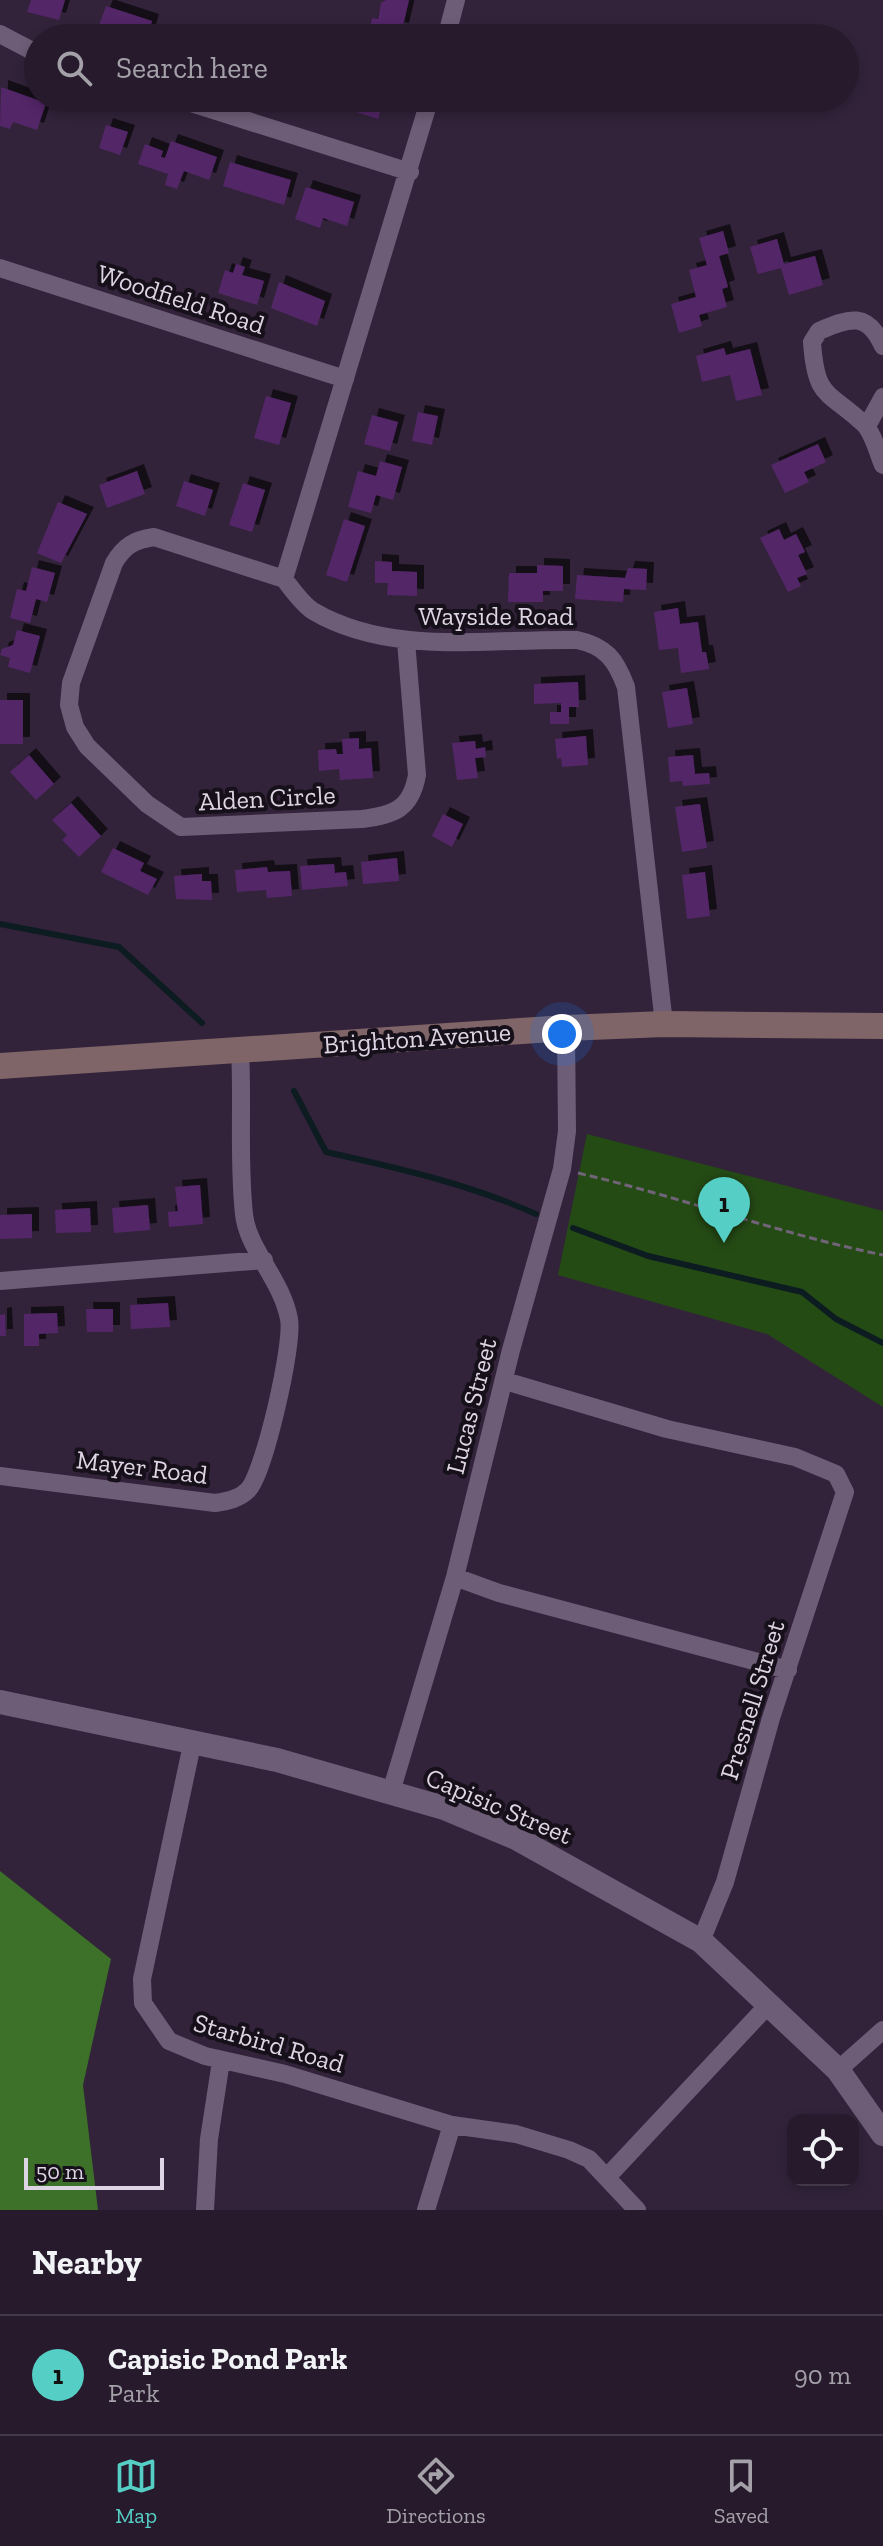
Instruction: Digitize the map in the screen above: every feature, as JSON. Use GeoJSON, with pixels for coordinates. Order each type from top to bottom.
{"type":"FeatureCollection","features":[{"type":"Feature","properties":{"kind":"main road","name":"Brighton Avenue"},"geometry":{"type":"LineString","coordinates":[[0,1066],[566,1028],[664,1024],[883,1026]]}},
{"type":"Feature","properties":{"kind":"street"},"geometry":{"type":"LineString","coordinates":[[450,24],[456,0]]}},
{"type":"Feature","properties":{"kind":"street"},"geometry":{"type":"LineString","coordinates":[[0,34],[24,47]]}},
{"type":"Feature","properties":{"kind":"street"},"geometry":{"type":"LineString","coordinates":[[219,112],[410,172]]}},
{"type":"Feature","properties":{"kind":"street"},"geometry":{"type":"LineString","coordinates":[[284,579],[426,112]]}},
{"type":"Feature","properties":{"kind":"street","name":"Woodfield Road"},"geometry":{"type":"LineString","coordinates":[[0,268],[345,379]]}},
{"type":"Feature","properties":{"kind":"street"},"geometry":{"type":"LineString","coordinates":[[883,346],[871,324],[858,319],[819,331],[812,342],[817,374],[828,398],[867,426],[883,465]]}},
{"type":"Feature","properties":{"kind":"street"},"geometry":{"type":"LineString","coordinates":[[867,426],[883,397]]}},
{"type":"Feature","properties":{"kind":"street","name":"Alden Circle"},"geometry":{"type":"LineString","coordinates":[[284,579],[154,537],[137,539],[123,548],[114,563],[71,683],[69,705],[75,727],[87,746],[147,804],[181,827],[362,819],[384,816],[399,808],[413,796],[417,775],[406,641]]}},
{"type":"Feature","properties":{"kind":"street","name":"Wayside Road"},"geometry":{"type":"LineString","coordinates":[[284,579],[310,609],[341,624],[406,641],[577,640],[594,644],[610,654],[626,687],[664,1024]]}},
{"type":"Feature","properties":{"kind":"street","name":"Lucas Street"},"geometry":{"type":"LineString","coordinates":[[391,1792],[455,1577],[562,1169],[567,1131],[566,1028]]}},
{"type":"Feature","properties":{"kind":"street","name":"Mayer Road"},"geometry":{"type":"LineString","coordinates":[[0,1476],[215,1503],[234,1500],[250,1489],[259,1472],[287,1364],[290,1322],[276,1278],[244,1218],[238,1138],[240,1049]]}},
{"type":"Feature","properties":{"kind":"street"},"geometry":{"type":"LineString","coordinates":[[0,1281],[264,1260]]}},
{"type":"Feature","properties":{"kind":"street","name":"Presnell Street"},"geometry":{"type":"LineString","coordinates":[[505,1381],[667,1429],[795,1457],[836,1474],[845,1492],[725,1882],[701,1941]]}},
{"type":"Feature","properties":{"kind":"street"},"geometry":{"type":"LineString","coordinates":[[455,1577],[499,1593],[788,1670]]}},
{"type":"Feature","properties":{"kind":"street","name":"Capisic Street"},"geometry":{"type":"LineString","coordinates":[[0,1702],[193,1740],[391,1792],[444,1808],[516,1838],[701,1941],[838,2070],[883,2134]]}},
{"type":"Feature","properties":{"kind":"street","name":"Starbird Road"},"geometry":{"type":"LineString","coordinates":[[193,1740],[148,1939],[142,1979],[143,2003],[169,2041],[221,2061],[285,2074],[452,2125],[516,2134],[569,2150],[589,2159],[637,2210]]}},
{"type":"Feature","properties":{"kind":"street"},"geometry":{"type":"LineString","coordinates":[[608,2176],[770,2003]]}},
{"type":"Feature","properties":{"kind":"street"},"geometry":{"type":"LineString","coordinates":[[838,2070],[883,2030]]}},
{"type":"Feature","properties":{"kind":"street"},"geometry":{"type":"LineString","coordinates":[[205,2210],[209,2139],[221,2061]]}},
{"type":"Feature","properties":{"kind":"street"},"geometry":{"type":"LineString","coordinates":[[426,2210],[452,2125]]}},
{"type":"Feature","properties":{"kind":"path"},"geometry":{"type":"LineString","coordinates":[[562,1169],[661,1193],[828,1244],[883,1255]]}},
{"type":"Feature","properties":{"kind":"green space"},"geometry":{"type":"Polygon","coordinates":[[[587,1134],[883,1211],[883,1407],[767,1334],[558,1275],[587,1134]]]}},
{"type":"Feature","properties":{"kind":"green space"},"geometry":{"type":"Polygon","coordinates":[[[0,1871],[111,1959],[83,2085],[98,2210],[0,2210],[0,1871]]]}},
{"type":"Feature","properties":{"kind":"building"},"geometry":{"type":"Polygon","coordinates":[[[31,0],[65,0],[59,20],[27,12],[31,0]]]}},
{"type":"Feature","properties":{"kind":"building"},"geometry":{"type":"Polygon","coordinates":[[[386,0],[409,0],[403,24],[371,24],[372,18],[378,19],[381,3],[386,0]]]}},
{"type":"Feature","properties":{"kind":"building"},"geometry":{"type":"Polygon","coordinates":[[[106,6],[152,21],[151,24],[100,24],[106,6]]]}},
{"type":"Feature","properties":{"kind":"building"},"geometry":{"type":"Polygon","coordinates":[[[1,87],[24,95],[24,112],[43,112],[37,130],[13,122],[10,129],[0,126],[1,87]]]}},
{"type":"Feature","properties":{"kind":"building"},"geometry":{"type":"Polygon","coordinates":[[[356,112],[380,112],[378,119],[356,112]]]}},
{"type":"Feature","properties":{"kind":"building"},"geometry":{"type":"Polygon","coordinates":[[[106,125],[128,132],[120,155],[99,148],[106,125]]]}},
{"type":"Feature","properties":{"kind":"building"},"geometry":{"type":"Polygon","coordinates":[[[171,141],[217,157],[209,180],[184,171],[177,189],[165,185],[168,174],[138,164],[145,144],[163,151],[161,157],[165,158],[171,141]]]}},
{"type":"Feature","properties":{"kind":"building"},"geometry":{"type":"Polygon","coordinates":[[[230,162],[291,180],[284,205],[223,186],[230,162]]]}},
{"type":"Feature","properties":{"kind":"building"},"geometry":{"type":"Polygon","coordinates":[[[306,187],[354,202],[347,226],[323,218],[320,228],[295,219],[306,187]]]}},
{"type":"Feature","properties":{"kind":"building"},"geometry":{"type":"Polygon","coordinates":[[[723,231],[729,253],[719,256],[728,287],[722,289],[727,307],[699,315],[702,326],[679,333],[671,304],[696,297],[689,270],[707,265],[699,238],[723,231]]]}},
{"type":"Feature","properties":{"kind":"building"},"geometry":{"type":"Polygon","coordinates":[[[777,239],[784,264],[815,256],[823,285],[789,295],[781,268],[758,274],[750,247],[777,239]]]}},
{"type":"Feature","properties":{"kind":"building"},"geometry":{"type":"Polygon","coordinates":[[[236,264],[245,267],[242,275],[264,281],[257,305],[218,293],[225,270],[233,273],[236,264]]]}},
{"type":"Feature","properties":{"kind":"building"},"geometry":{"type":"Polygon","coordinates":[[[279,282],[325,301],[317,326],[271,308],[279,282]]]}},
{"type":"Feature","properties":{"kind":"building"},"geometry":{"type":"Polygon","coordinates":[[[724,348],[726,355],[750,349],[762,395],[736,401],[730,375],[702,382],[696,356],[724,348]]]}},
{"type":"Feature","properties":{"kind":"building"},"geometry":{"type":"Polygon","coordinates":[[[266,396],[291,403],[279,445],[254,438],[266,396]]]}},
{"type":"Feature","properties":{"kind":"building"},"geometry":{"type":"Polygon","coordinates":[[[418,412],[438,416],[432,445],[412,441],[418,412]]]}},
{"type":"Feature","properties":{"kind":"building"},"geometry":{"type":"Polygon","coordinates":[[[372,415],[398,422],[390,451],[364,444],[372,415]]]}},
{"type":"Feature","properties":{"kind":"building"},"geometry":{"type":"Polygon","coordinates":[[[818,444],[826,462],[804,472],[809,482],[785,493],[771,465],[818,444]]]}},
{"type":"Feature","properties":{"kind":"building"},"geometry":{"type":"Polygon","coordinates":[[[380,461],[402,467],[393,500],[376,495],[371,513],[348,507],[358,471],[376,476],[380,461]]]}},
{"type":"Feature","properties":{"kind":"building"},"geometry":{"type":"Polygon","coordinates":[[[137,471],[145,494],[107,508],[99,485],[137,471]]]}},
{"type":"Feature","properties":{"kind":"building"},"geometry":{"type":"Polygon","coordinates":[[[184,481],[213,490],[205,516],[176,506],[184,481]]]}},
{"type":"Feature","properties":{"kind":"building"},"geometry":{"type":"Polygon","coordinates":[[[243,483],[265,490],[252,532],[229,525],[243,483]]]}},
{"type":"Feature","properties":{"kind":"building"},"geometry":{"type":"Polygon","coordinates":[[[58,502],[87,514],[61,563],[37,553],[58,502]]]}},
{"type":"Feature","properties":{"kind":"building"},"geometry":{"type":"Polygon","coordinates":[[[344,519],[365,526],[347,582],[326,575],[344,519]]]}},
{"type":"Feature","properties":{"kind":"building"},"geometry":{"type":"Polygon","coordinates":[[[779,529],[784,540],[796,534],[805,552],[798,555],[807,574],[797,578],[801,586],[788,592],[760,538],[779,529]]]}},
{"type":"Feature","properties":{"kind":"building"},"geometry":{"type":"Polygon","coordinates":[[[375,561],[392,562],[392,571],[417,572],[417,596],[387,595],[388,583],[375,583],[375,561]]]}},
{"type":"Feature","properties":{"kind":"building"},"geometry":{"type":"Polygon","coordinates":[[[537,565],[563,566],[563,591],[543,591],[543,602],[508,602],[509,573],[537,573],[537,565]]]}},
{"type":"Feature","properties":{"kind":"building"},"geometry":{"type":"Polygon","coordinates":[[[32,567],[55,573],[47,602],[36,599],[30,623],[10,618],[17,589],[26,591],[32,567]]]}},
{"type":"Feature","properties":{"kind":"building"},"geometry":{"type":"Polygon","coordinates":[[[628,568],[647,569],[646,590],[624,589],[623,602],[575,599],[577,575],[625,578],[628,568]]]}},
{"type":"Feature","properties":{"kind":"building"},"geometry":{"type":"Polygon","coordinates":[[[678,608],[680,624],[698,622],[702,652],[706,652],[709,669],[681,673],[678,648],[659,650],[654,612],[678,608]]]}},
{"type":"Feature","properties":{"kind":"building"},"geometry":{"type":"Polygon","coordinates":[[[17,630],[40,636],[30,673],[8,667],[10,658],[0,655],[2,649],[13,645],[17,630]]]}},
{"type":"Feature","properties":{"kind":"building"},"geometry":{"type":"Polygon","coordinates":[[[578,682],[579,707],[569,707],[569,724],[550,724],[550,712],[561,712],[561,703],[534,704],[534,684],[578,682]]]}},
{"type":"Feature","properties":{"kind":"building"},"geometry":{"type":"Polygon","coordinates":[[[687,688],[693,724],[668,728],[662,692],[687,688]]]}},
{"type":"Feature","properties":{"kind":"building"},"geometry":{"type":"Polygon","coordinates":[[[0,700],[23,700],[23,744],[0,744],[0,700]]]}},
{"type":"Feature","properties":{"kind":"building"},"geometry":{"type":"Polygon","coordinates":[[[586,736],[588,765],[562,767],[561,758],[557,759],[555,739],[586,736]]]}},
{"type":"Feature","properties":{"kind":"building"},"geometry":{"type":"Polygon","coordinates":[[[359,738],[359,749],[371,748],[373,778],[340,780],[339,769],[319,771],[318,750],[336,749],[337,754],[343,754],[342,739],[359,738]]]}},
{"type":"Feature","properties":{"kind":"building"},"geometry":{"type":"Polygon","coordinates":[[[475,741],[476,749],[485,747],[486,757],[475,758],[478,778],[457,780],[452,743],[475,741]]]}},
{"type":"Feature","properties":{"kind":"building"},"geometry":{"type":"Polygon","coordinates":[[[29,755],[54,784],[36,800],[10,772],[29,755]]]}},
{"type":"Feature","properties":{"kind":"building"},"geometry":{"type":"Polygon","coordinates":[[[693,755],[695,774],[709,773],[710,784],[683,786],[682,781],[670,782],[668,757],[693,755]]]}},
{"type":"Feature","properties":{"kind":"building"},"geometry":{"type":"Polygon","coordinates":[[[71,803],[101,836],[79,857],[62,840],[67,835],[52,820],[71,803]]]}},
{"type":"Feature","properties":{"kind":"building"},"geometry":{"type":"Polygon","coordinates":[[[700,804],[707,848],[682,852],[675,807],[700,804]]]}},
{"type":"Feature","properties":{"kind":"building"},"geometry":{"type":"Polygon","coordinates":[[[443,814],[463,824],[452,847],[432,836],[443,814]]]}},
{"type":"Feature","properties":{"kind":"building"},"geometry":{"type":"Polygon","coordinates":[[[113,848],[144,863],[140,871],[157,879],[148,895],[101,872],[113,848]]]}},
{"type":"Feature","properties":{"kind":"building"},"geometry":{"type":"Polygon","coordinates":[[[397,858],[399,881],[363,884],[361,862],[397,858]]]}},
{"type":"Feature","properties":{"kind":"building"},"geometry":{"type":"Polygon","coordinates":[[[334,864],[335,873],[346,872],[348,886],[302,890],[300,866],[334,864]]]}},
{"type":"Feature","properties":{"kind":"building"},"geometry":{"type":"Polygon","coordinates":[[[267,867],[268,872],[290,871],[292,896],[267,898],[266,890],[237,892],[235,870],[267,867]]]}},
{"type":"Feature","properties":{"kind":"building"},"geometry":{"type":"Polygon","coordinates":[[[705,872],[710,916],[687,919],[682,875],[705,872]]]}},
{"type":"Feature","properties":{"kind":"building"},"geometry":{"type":"Polygon","coordinates":[[[202,874],[202,881],[211,881],[212,900],[176,899],[174,876],[202,874]]]}},
{"type":"Feature","properties":{"kind":"building"},"geometry":{"type":"Polygon","coordinates":[[[200,1185],[203,1224],[169,1227],[168,1212],[178,1211],[175,1187],[200,1185]]]}},
{"type":"Feature","properties":{"kind":"building"},"geometry":{"type":"Polygon","coordinates":[[[148,1205],[150,1230],[114,1233],[112,1208],[148,1205]]]}},
{"type":"Feature","properties":{"kind":"building"},"geometry":{"type":"Polygon","coordinates":[[[90,1208],[91,1232],[56,1233],[55,1210],[90,1208]]]}},
{"type":"Feature","properties":{"kind":"building"},"geometry":{"type":"Polygon","coordinates":[[[32,1214],[32,1238],[0,1239],[0,1215],[32,1214]]]}},
{"type":"Feature","properties":{"kind":"building"},"geometry":{"type":"Polygon","coordinates":[[[168,1303],[170,1327],[131,1329],[130,1305],[168,1303]]]}},
{"type":"Feature","properties":{"kind":"building"},"geometry":{"type":"Polygon","coordinates":[[[86,1309],[113,1309],[113,1332],[87,1332],[86,1309]]]}},
{"type":"Feature","properties":{"kind":"building"},"geometry":{"type":"Polygon","coordinates":[[[57,1313],[58,1333],[39,1334],[39,1346],[24,1346],[24,1314],[57,1313]]]}},
{"type":"Feature","properties":{"kind":"building"},"geometry":{"type":"Polygon","coordinates":[[[5,1314],[6,1336],[0,1336],[0,1315],[5,1314]]]}},
{"type":"Feature","properties":{"kind":"waterway"},"geometry":{"type":"LineString","coordinates":[[0,924],[119,947],[202,1023]]}},
{"type":"Feature","properties":{"kind":"waterway"},"geometry":{"type":"LineString","coordinates":[[294,1091],[326,1152],[459,1185],[536,1214]]}},
{"type":"Feature","properties":{"kind":"waterway"},"geometry":{"type":"LineString","coordinates":[[573,1228],[648,1256],[802,1292],[836,1319],[883,1343]]}},
{"type":"Feature","properties":{"kind":"place","name":"Capisic Pond Park"},"geometry":{"type":"Point","coordinates":[724,1243]}}]}
